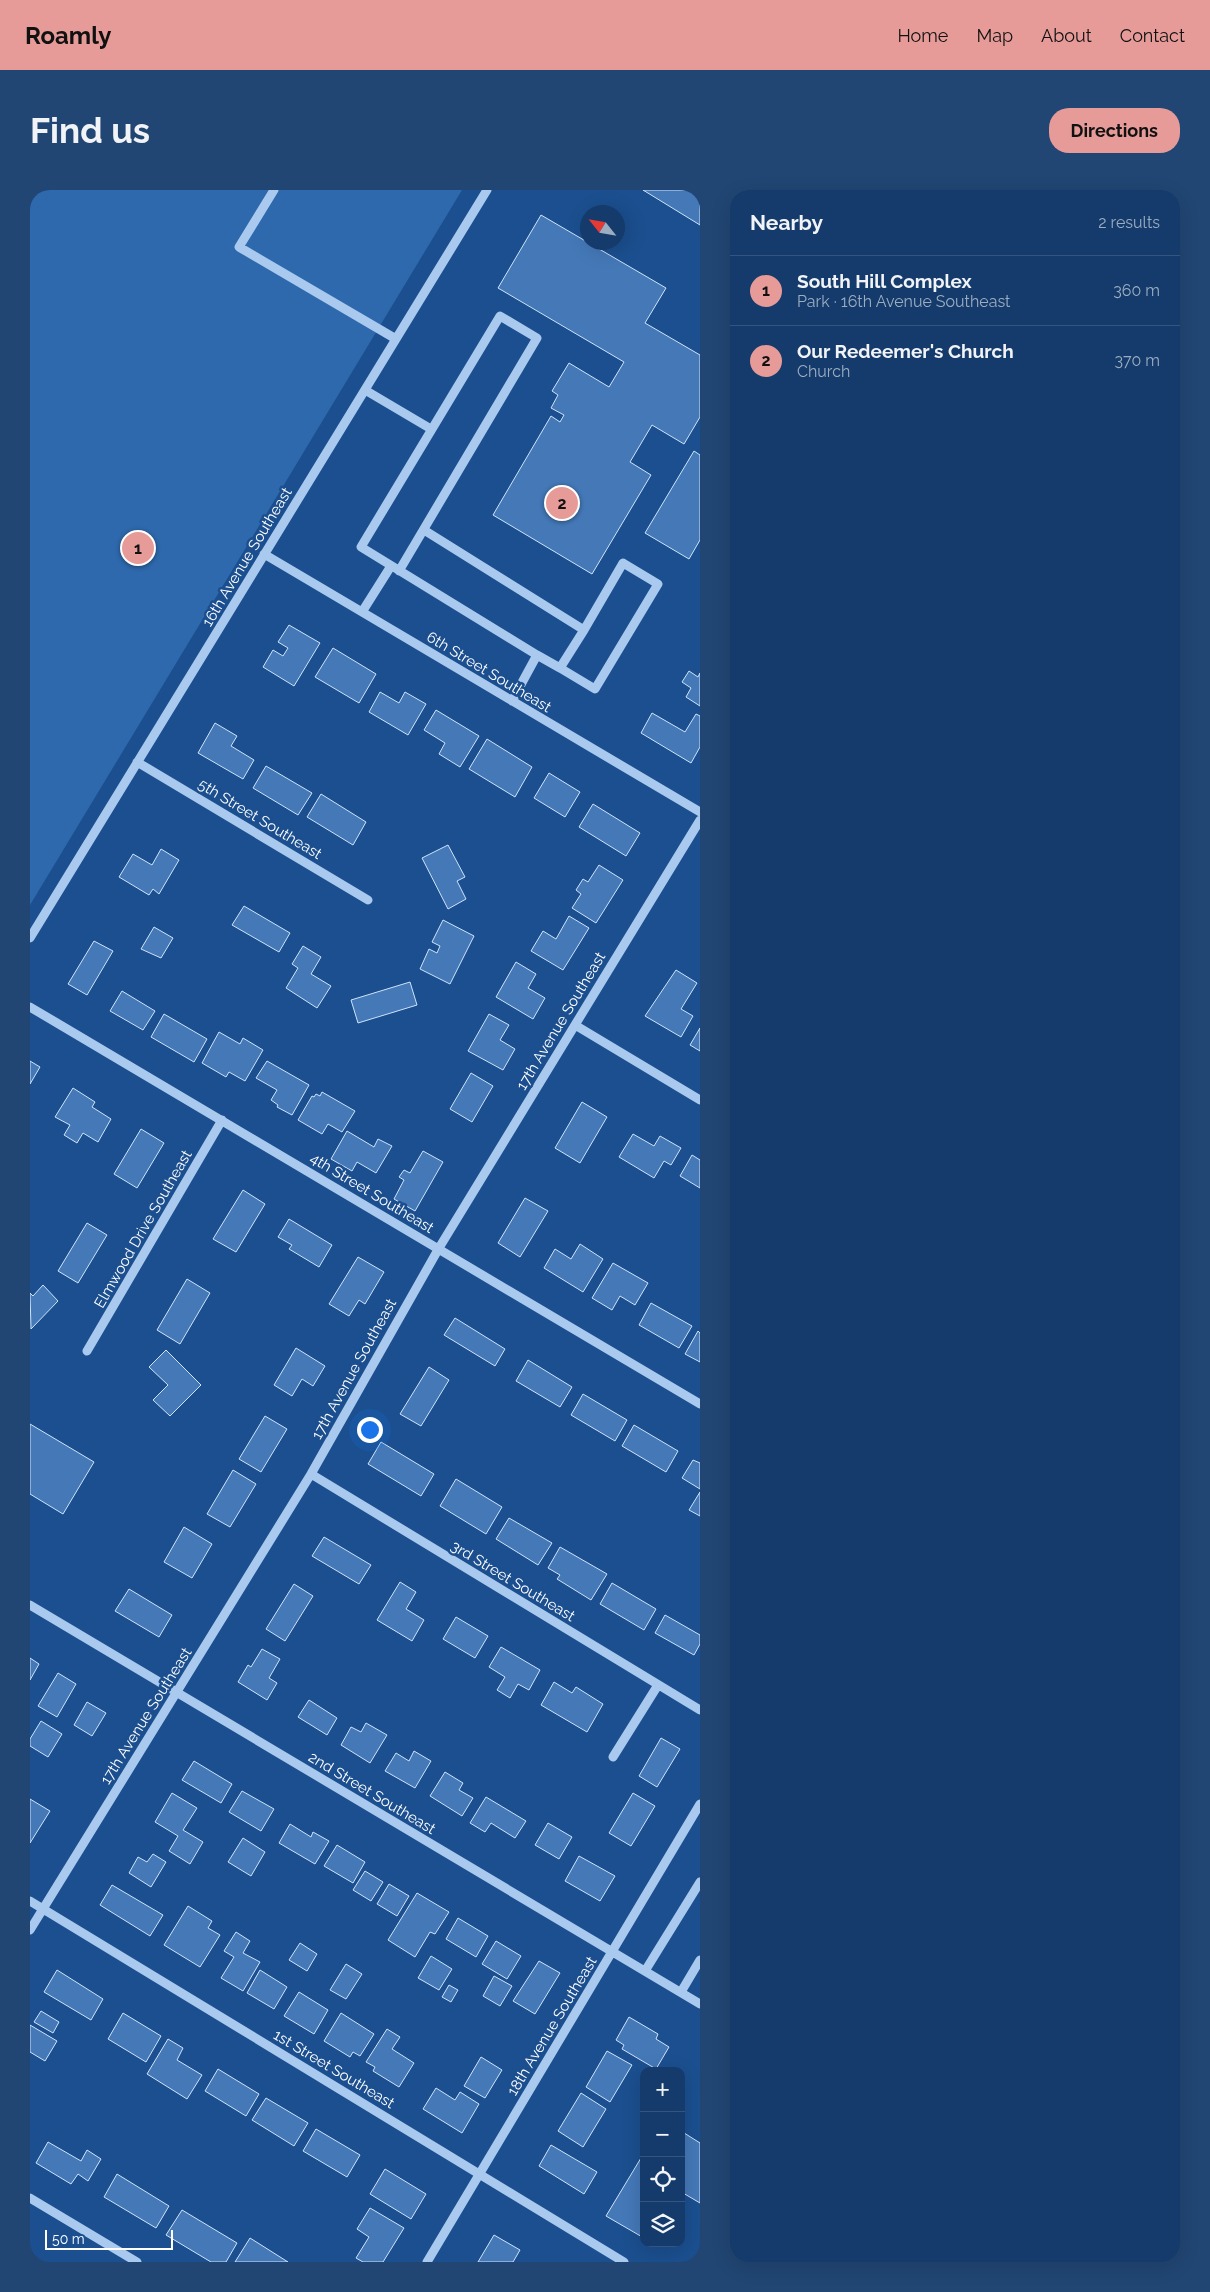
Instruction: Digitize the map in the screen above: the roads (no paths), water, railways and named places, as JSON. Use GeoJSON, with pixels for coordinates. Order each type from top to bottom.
{"type":"FeatureCollection","features":[{"type":"Feature","properties":{"kind":"street"},"geometry":{"type":"LineString","coordinates":[[274,190],[239,247],[396,340]]}},
{"type":"Feature","properties":{"kind":"street","name":"16th Avenue Southeast"},"geometry":{"type":"LineString","coordinates":[[30,938],[487,190]]}},
{"type":"Feature","properties":{"kind":"street"},"geometry":{"type":"LineString","coordinates":[[399,571],[537,338],[500,316],[361,548],[537,655],[596,689],[658,584],[623,563],[560,668]]}},
{"type":"Feature","properties":{"kind":"street"},"geometry":{"type":"LineString","coordinates":[[365,390],[431,429]]}},
{"type":"Feature","properties":{"kind":"street"},"geometry":{"type":"LineString","coordinates":[[424,530],[584,630]]}},
{"type":"Feature","properties":{"kind":"street","name":"6th Street Southeast"},"geometry":{"type":"LineString","coordinates":[[264,554],[700,812]]}},
{"type":"Feature","properties":{"kind":"street"},"geometry":{"type":"LineString","coordinates":[[362,612],[391,566]]}},
{"type":"Feature","properties":{"kind":"street"},"geometry":{"type":"LineString","coordinates":[[512,701],[537,655]]}},
{"type":"Feature","properties":{"kind":"street","name":"5th Street Southeast"},"geometry":{"type":"LineString","coordinates":[[137,762],[368,900]]}},
{"type":"Feature","properties":{"kind":"street","name":"17th Avenue Southeast"},"geometry":{"type":"LineString","coordinates":[[30,1930],[311,1474],[439,1248],[700,820]]}},
{"type":"Feature","properties":{"kind":"street","name":"4th Street Southeast"},"geometry":{"type":"LineString","coordinates":[[30,1007],[700,1404]]}},
{"type":"Feature","properties":{"kind":"street"},"geometry":{"type":"LineString","coordinates":[[575,1025],[700,1100]]}},
{"type":"Feature","properties":{"kind":"street","name":"Elmwood Drive Southeast"},"geometry":{"type":"LineString","coordinates":[[87,1351],[222,1120]]}},
{"type":"Feature","properties":{"kind":"street","name":"3rd Street Southeast"},"geometry":{"type":"LineString","coordinates":[[311,1474],[700,1710]]}},
{"type":"Feature","properties":{"kind":"street","name":"2nd Street Southeast"},"geometry":{"type":"LineString","coordinates":[[30,1605],[700,2004]]}},
{"type":"Feature","properties":{"kind":"street"},"geometry":{"type":"LineString","coordinates":[[613,1757],[658,1685]]}},
{"type":"Feature","properties":{"kind":"street","name":"18th Avenue Southeast"},"geometry":{"type":"LineString","coordinates":[[427,2262],[700,1804]]}},
{"type":"Feature","properties":{"kind":"street"},"geometry":{"type":"LineString","coordinates":[[645,1971],[700,1882]]}},
{"type":"Feature","properties":{"kind":"street","name":"1st Street Southeast"},"geometry":{"type":"LineString","coordinates":[[30,1901],[624,2262]]}},
{"type":"Feature","properties":{"kind":"street"},"geometry":{"type":"LineString","coordinates":[[680,1992],[700,1960]]}},
{"type":"Feature","properties":{"kind":"street"},"geometry":{"type":"LineString","coordinates":[[30,2198],[137,2262]]}},
{"type":"Feature","properties":{"kind":"place","name":"Our Redeemer's Church"},"geometry":{"type":"Point","coordinates":[562,503]}},
{"type":"Feature","properties":{"kind":"place","name":"South Hill Complex"},"geometry":{"type":"Point","coordinates":[138,548]}}]}
